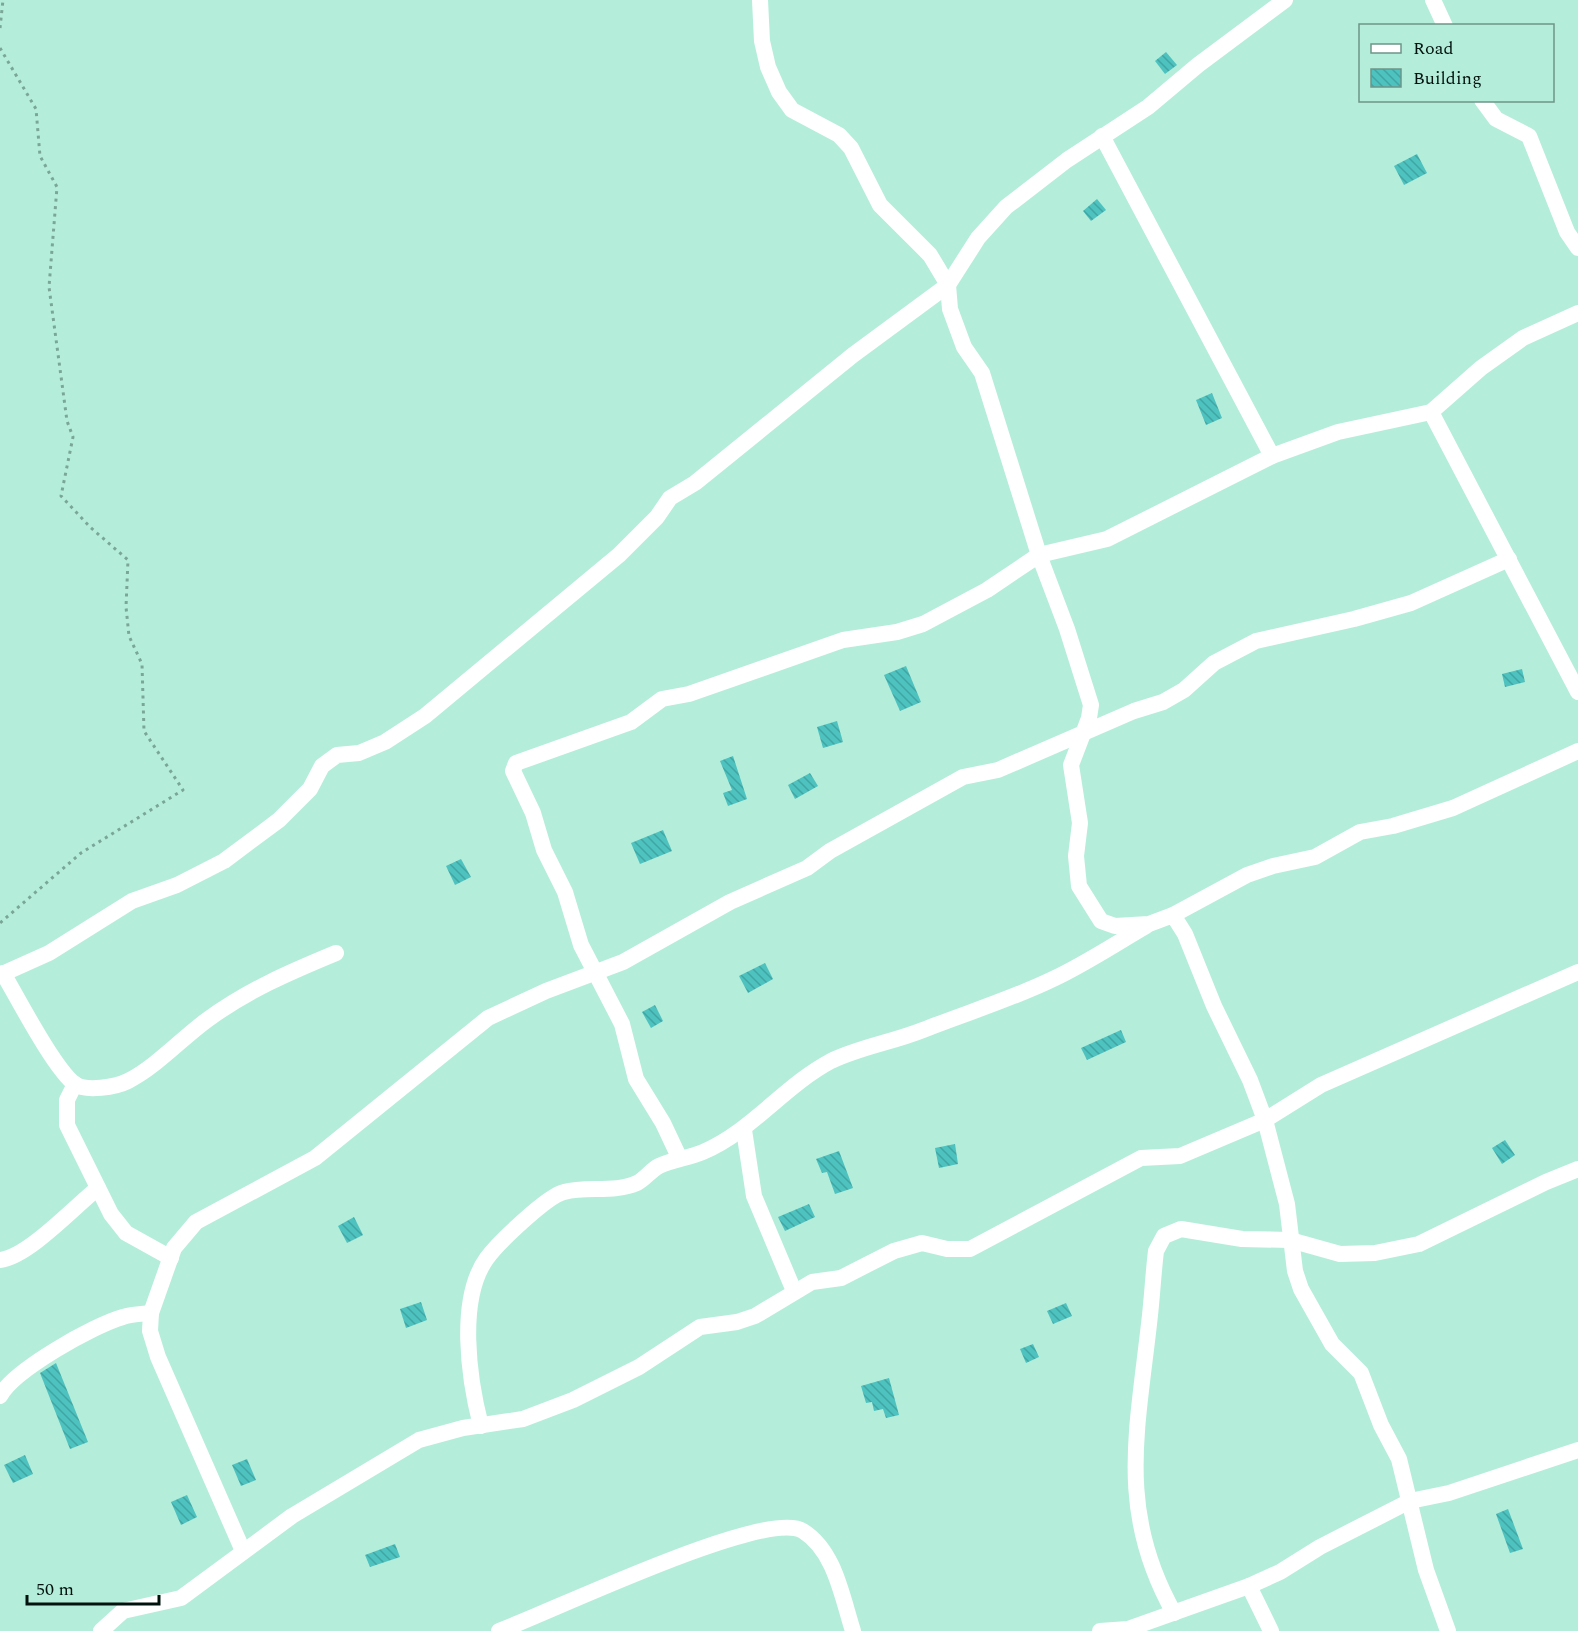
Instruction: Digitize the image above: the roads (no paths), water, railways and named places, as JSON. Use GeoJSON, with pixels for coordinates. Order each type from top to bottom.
{"type":"FeatureCollection","features":[{"type":"Feature","properties":{"kind":"street"},"geometry":{"type":"LineString","coordinates":[[760,0],[762,41],[768,67],[779,92],[792,110],[839,135],[851,148],[880,205],[930,255],[948,285],[950,309],[964,347],[982,374],[1039,555],[1067,629],[1091,705],[1089,718],[1071,765],[1080,823],[1076,856],[1079,886],[1101,921],[1115,926],[1149,924]]}},
{"type":"Feature","properties":{"kind":"street"},"geometry":{"type":"LineString","coordinates":[[336,953],[272,979],[235,1000],[126,1082],[102,1087],[85,1087],[75,1084],[57,1062],[2,974],[49,953],[132,901],[177,885],[224,861],[279,820],[310,789],[322,766],[338,755],[359,753],[385,742],[425,716],[619,555],[657,517],[670,498],[695,483],[853,355],[948,285],[978,238],[1006,207],[1102,136],[1148,107],[1198,65],[1285,0]]}},
{"type":"Feature","properties":{"kind":"street"},"geometry":{"type":"LineString","coordinates":[[1433,0],[1444,24]]}},
{"type":"Feature","properties":{"kind":"street"},"geometry":{"type":"LineString","coordinates":[[1483,102],[1496,119],[1529,136],[1567,232],[1578,248]]}},
{"type":"Feature","properties":{"kind":"street"},"geometry":{"type":"LineString","coordinates":[[1102,136],[1272,456]]}},
{"type":"Feature","properties":{"kind":"street"},"geometry":{"type":"LineString","coordinates":[[679,1157],[663,1123],[636,1079],[622,1024],[581,945],[565,892],[544,850],[533,813],[513,771],[516,763],[631,722],[662,699],[689,694],[843,640],[897,632],[923,624],[987,590],[1039,555],[1107,539],[1272,456],[1338,432],[1431,412],[1481,368],[1523,338],[1578,313]]}},
{"type":"Feature","properties":{"kind":"street"},"geometry":{"type":"LineString","coordinates":[[1431,412],[1578,692]]}},
{"type":"Feature","properties":{"kind":"street"},"geometry":{"type":"LineString","coordinates":[[243,1551],[158,1356],[150,1331],[151,1313],[174,1248],[196,1222],[315,1158],[488,1018],[546,991],[597,974],[644,951],[730,902],[807,868],[830,851],[963,777],[998,770],[1083,733],[1163,702],[1184,690],[1214,663],[1256,641],[1354,619],[1411,603],[1509,559]]}},
{"type":"Feature","properties":{"kind":"street"},"geometry":{"type":"LineString","coordinates":[[481,1426],[473,1396],[469,1318],[472,1292],[486,1259],[534,1212],[562,1192],[637,1183],[656,1168],[679,1157],[702,1153],[744,1130],[806,1076],[833,1060],[864,1048],[899,1039],[1053,980],[1149,924],[1173,915],[1247,875],[1273,866],[1315,857],[1360,832],[1415,821],[1453,808],[1578,751]]}},
{"type":"Feature","properties":{"kind":"street"},"geometry":{"type":"LineString","coordinates":[[1173,915],[1185,934],[1214,1006],[1250,1080],[1265,1120],[1287,1204],[1295,1271],[1301,1289],[1332,1344],[1361,1373],[1381,1425],[1399,1459],[1426,1570],[1448,1631]]}},
{"type":"Feature","properties":{"kind":"street"},"geometry":{"type":"LineString","coordinates":[[100,1631],[123,1611],[181,1598],[292,1516],[419,1440],[523,1419],[573,1400],[639,1367],[700,1327],[737,1322],[755,1316],[812,1282],[841,1278],[894,1251],[922,1243],[947,1249],[970,1249],[1141,1158],[1180,1156],[1265,1120],[1321,1085],[1578,972]]}},
{"type":"Feature","properties":{"kind":"street"},"geometry":{"type":"LineString","coordinates":[[75,1084],[67,1100],[67,1125],[111,1214],[126,1233],[171,1258]]}},
{"type":"Feature","properties":{"kind":"street"},"geometry":{"type":"LineString","coordinates":[[744,1130],[754,1196],[794,1291]]}},
{"type":"Feature","properties":{"kind":"street"},"geometry":{"type":"LineString","coordinates":[[1174,1613],[1150,1565],[1137,1502],[1134,1454],[1156,1251],[1164,1236],[1181,1229],[1242,1239],[1290,1240],[1340,1254],[1375,1253],[1419,1244],[1546,1182],[1578,1169]]}},
{"type":"Feature","properties":{"kind":"street"},"geometry":{"type":"LineString","coordinates":[[0,1260],[22,1250],[56,1225],[99,1188]]}},
{"type":"Feature","properties":{"kind":"street"},"geometry":{"type":"LineString","coordinates":[[0,1396],[18,1375],[87,1333],[123,1317],[151,1313]]}},
{"type":"Feature","properties":{"kind":"street"},"geometry":{"type":"LineString","coordinates":[[1100,1631],[1128,1629],[1249,1586],[1280,1572],[1320,1547],[1410,1501],[1449,1493],[1578,1450]]}},
{"type":"Feature","properties":{"kind":"street"},"geometry":{"type":"LineString","coordinates":[[499,1631],[539,1617],[671,1559],[743,1533],[789,1527],[802,1530],[825,1550],[853,1631]]}},
{"type":"Feature","properties":{"kind":"street"},"geometry":{"type":"LineString","coordinates":[[1249,1586],[1271,1631]]}}]}
